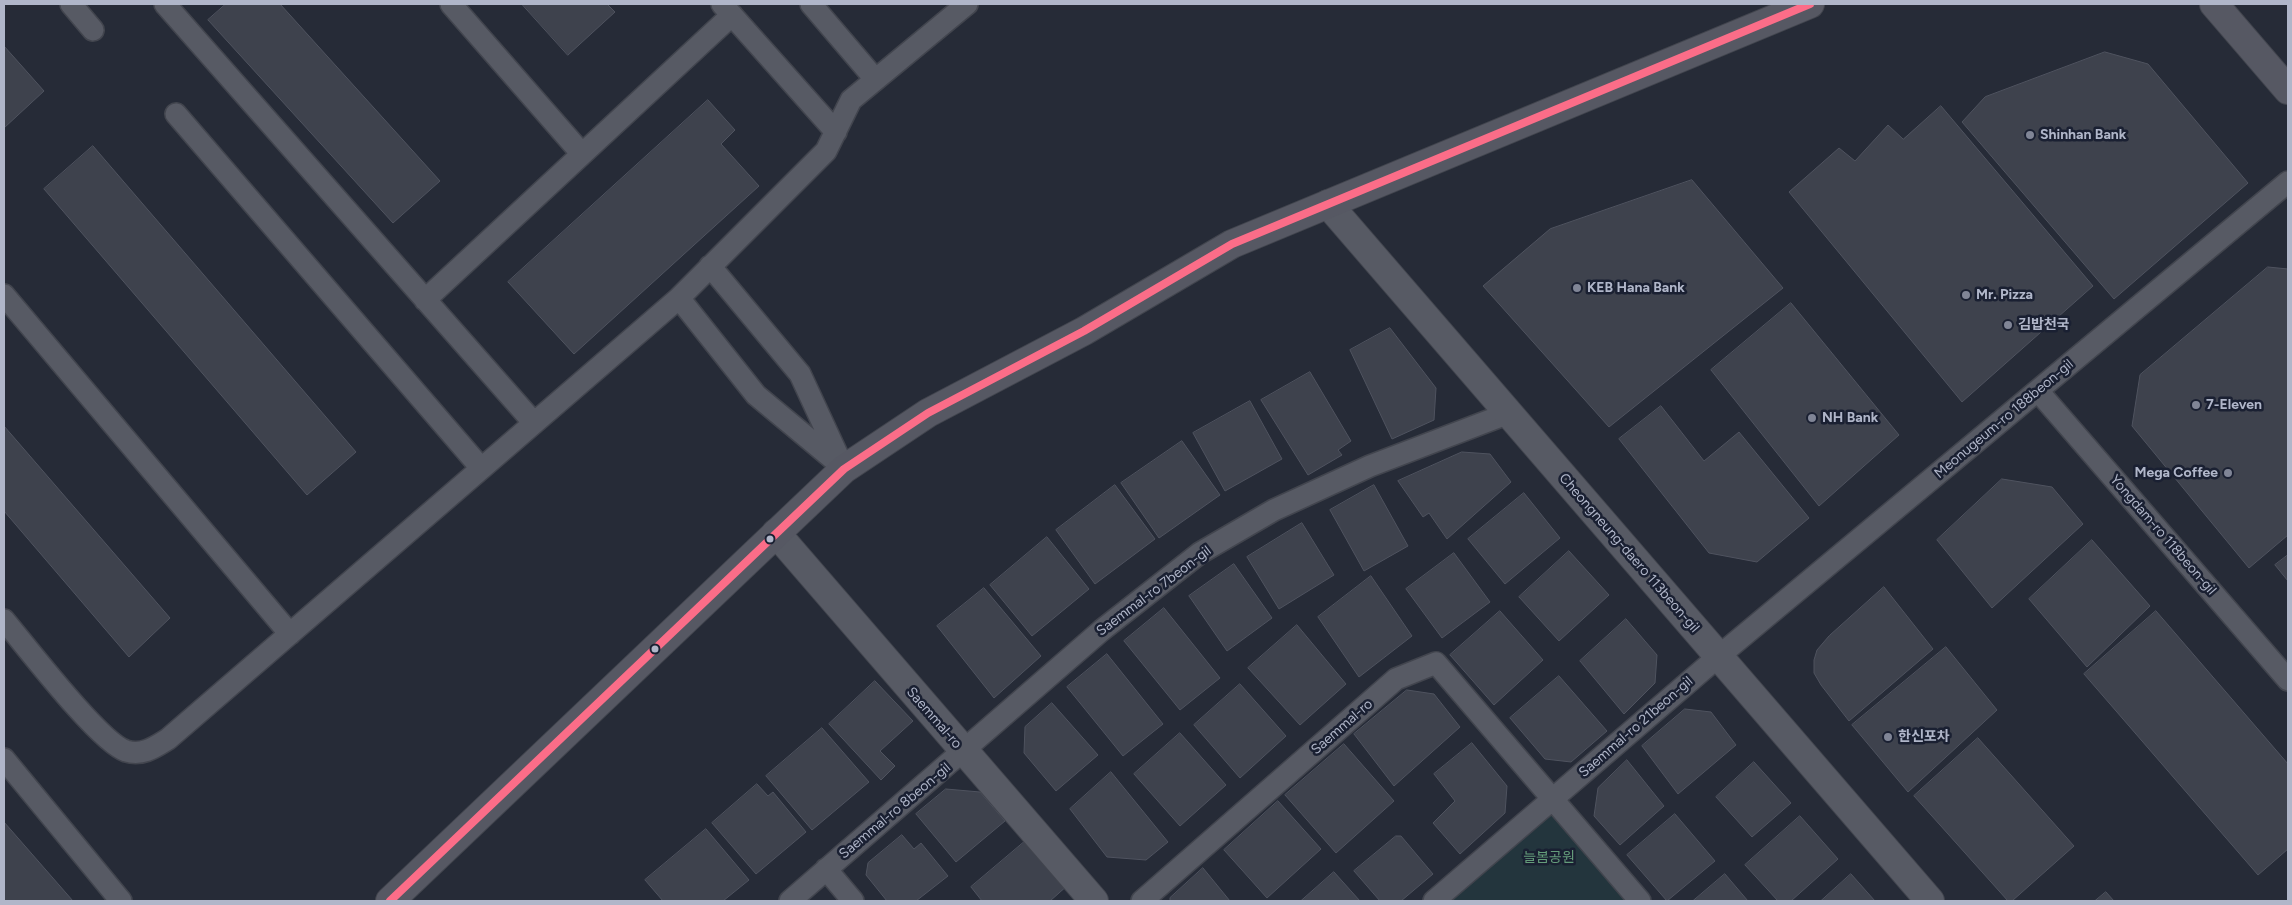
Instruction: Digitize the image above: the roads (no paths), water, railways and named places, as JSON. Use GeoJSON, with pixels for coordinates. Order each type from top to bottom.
{"type":"FeatureCollection","features":[{"type":"Feature","properties":{"kind":"main road"},"geometry":{"type":"LineString","coordinates":[[390,901],[844,469],[928,413],[1084,331],[1232,244],[1810,4]]}},
{"type":"Feature","properties":{"kind":"main road"},"geometry":{"type":"LineString","coordinates":[[2214,4],[2288,90]]}},
{"type":"Feature","properties":{"kind":"street","name":"Cheongneung-daero 113beon-gil"},"geometry":{"type":"LineString","coordinates":[[1328,204],[1930,901]]}},
{"type":"Feature","properties":{"kind":"street","name":"Saemmal-ro"},"geometry":{"type":"LineString","coordinates":[[776,533],[1094,901]]}},
{"type":"Feature","properties":{"kind":"lane"},"geometry":{"type":"LineString","coordinates":[[71,4],[92,30]]}},
{"type":"Feature","properties":{"kind":"lane"},"geometry":{"type":"LineString","coordinates":[[165,4],[534,423]]}},
{"type":"Feature","properties":{"kind":"lane"},"geometry":{"type":"LineString","coordinates":[[451,4],[582,154]]}},
{"type":"Feature","properties":{"kind":"lane"},"geometry":{"type":"LineString","coordinates":[[811,4],[875,79]]}},
{"type":"Feature","properties":{"kind":"lane"},"geometry":{"type":"LineString","coordinates":[[4,620],[98,731],[126,751],[148,752],[168,739],[679,298],[826,151],[851,100],[967,4]]}},
{"type":"Feature","properties":{"kind":"lane"},"geometry":{"type":"LineString","coordinates":[[425,300],[582,154],[727,9],[836,132]]}},
{"type":"Feature","properties":{"kind":"lane"},"geometry":{"type":"LineString","coordinates":[[176,114],[481,468]]}},
{"type":"Feature","properties":{"kind":"lane","name":"Meonugeum-ro 188beon-gil"},"geometry":{"type":"LineString","coordinates":[[1719,656],[2288,182]]}},
{"type":"Feature","properties":{"kind":"lane"},"geometry":{"type":"LineString","coordinates":[[710,266],[800,374],[844,469]]}},
{"type":"Feature","properties":{"kind":"lane"},"geometry":{"type":"LineString","coordinates":[[4,295],[290,634]]}},
{"type":"Feature","properties":{"kind":"lane"},"geometry":{"type":"LineString","coordinates":[[679,298],[756,395],[844,469]]}},
{"type":"Feature","properties":{"kind":"lane","name":"Yongdam-ro 118beon-gil"},"geometry":{"type":"LineString","coordinates":[[2038,391],[2288,680]]}},
{"type":"Feature","properties":{"kind":"lane","name":"Saemmal-ro 7beon-gil"},"geometry":{"type":"LineString","coordinates":[[964,752],[1102,630],[1200,553],[1274,510],[1370,466],[1509,413]]}},
{"type":"Feature","properties":{"kind":"lane","name":"Saemmal-ro 21beon-gil"},"geometry":{"type":"LineString","coordinates":[[1434,901],[1719,656]]}},
{"type":"Feature","properties":{"kind":"lane","name":"Saemmal-ro"},"geometry":{"type":"LineString","coordinates":[[1142,901],[1396,679],[1436,663],[1553,798]]}},
{"type":"Feature","properties":{"kind":"lane","name":"Saemmal-ro 8beon-gil"},"geometry":{"type":"LineString","coordinates":[[790,901],[964,752]]}},
{"type":"Feature","properties":{"kind":"lane"},"geometry":{"type":"LineString","coordinates":[[4,759],[121,901]]}},
{"type":"Feature","properties":{"kind":"lane"},"geometry":{"type":"LineString","coordinates":[[1553,798],[1640,901]]}},
{"type":"Feature","properties":{"kind":"lane","name":"Saemmal-ro 8beon-gil"},"geometry":{"type":"LineString","coordinates":[[826,870],[852,901]]}},
{"type":"Feature","properties":{"kind":"place","name":"Shinhan Bank"},"geometry":{"type":"Point","coordinates":[2030,135]}},
{"type":"Feature","properties":{"kind":"place","name":"KEB Hana Bank"},"geometry":{"type":"Point","coordinates":[1577,288]}},
{"type":"Feature","properties":{"kind":"place","name":"Mr. Pizza"},"geometry":{"type":"Point","coordinates":[1966,295]}},
{"type":"Feature","properties":{"kind":"place","name":"김밥천국"},"geometry":{"type":"Point","coordinates":[2008,325]}},
{"type":"Feature","properties":{"kind":"place","name":"7-Eleven"},"geometry":{"type":"Point","coordinates":[2196,405]}},
{"type":"Feature","properties":{"kind":"place","name":"NH Bank"},"geometry":{"type":"Point","coordinates":[1812,418]}},
{"type":"Feature","properties":{"kind":"place","name":"Mega Coffee"},"geometry":{"type":"Point","coordinates":[2228,473]}},
{"type":"Feature","properties":{"kind":"place","name":"한신포차"},"geometry":{"type":"Point","coordinates":[1888,737]}},
{"type":"Feature","properties":{"kind":"park label","name":"늘봄공원"},"geometry":{"type":"Point","coordinates":[1549,858]}}]}
